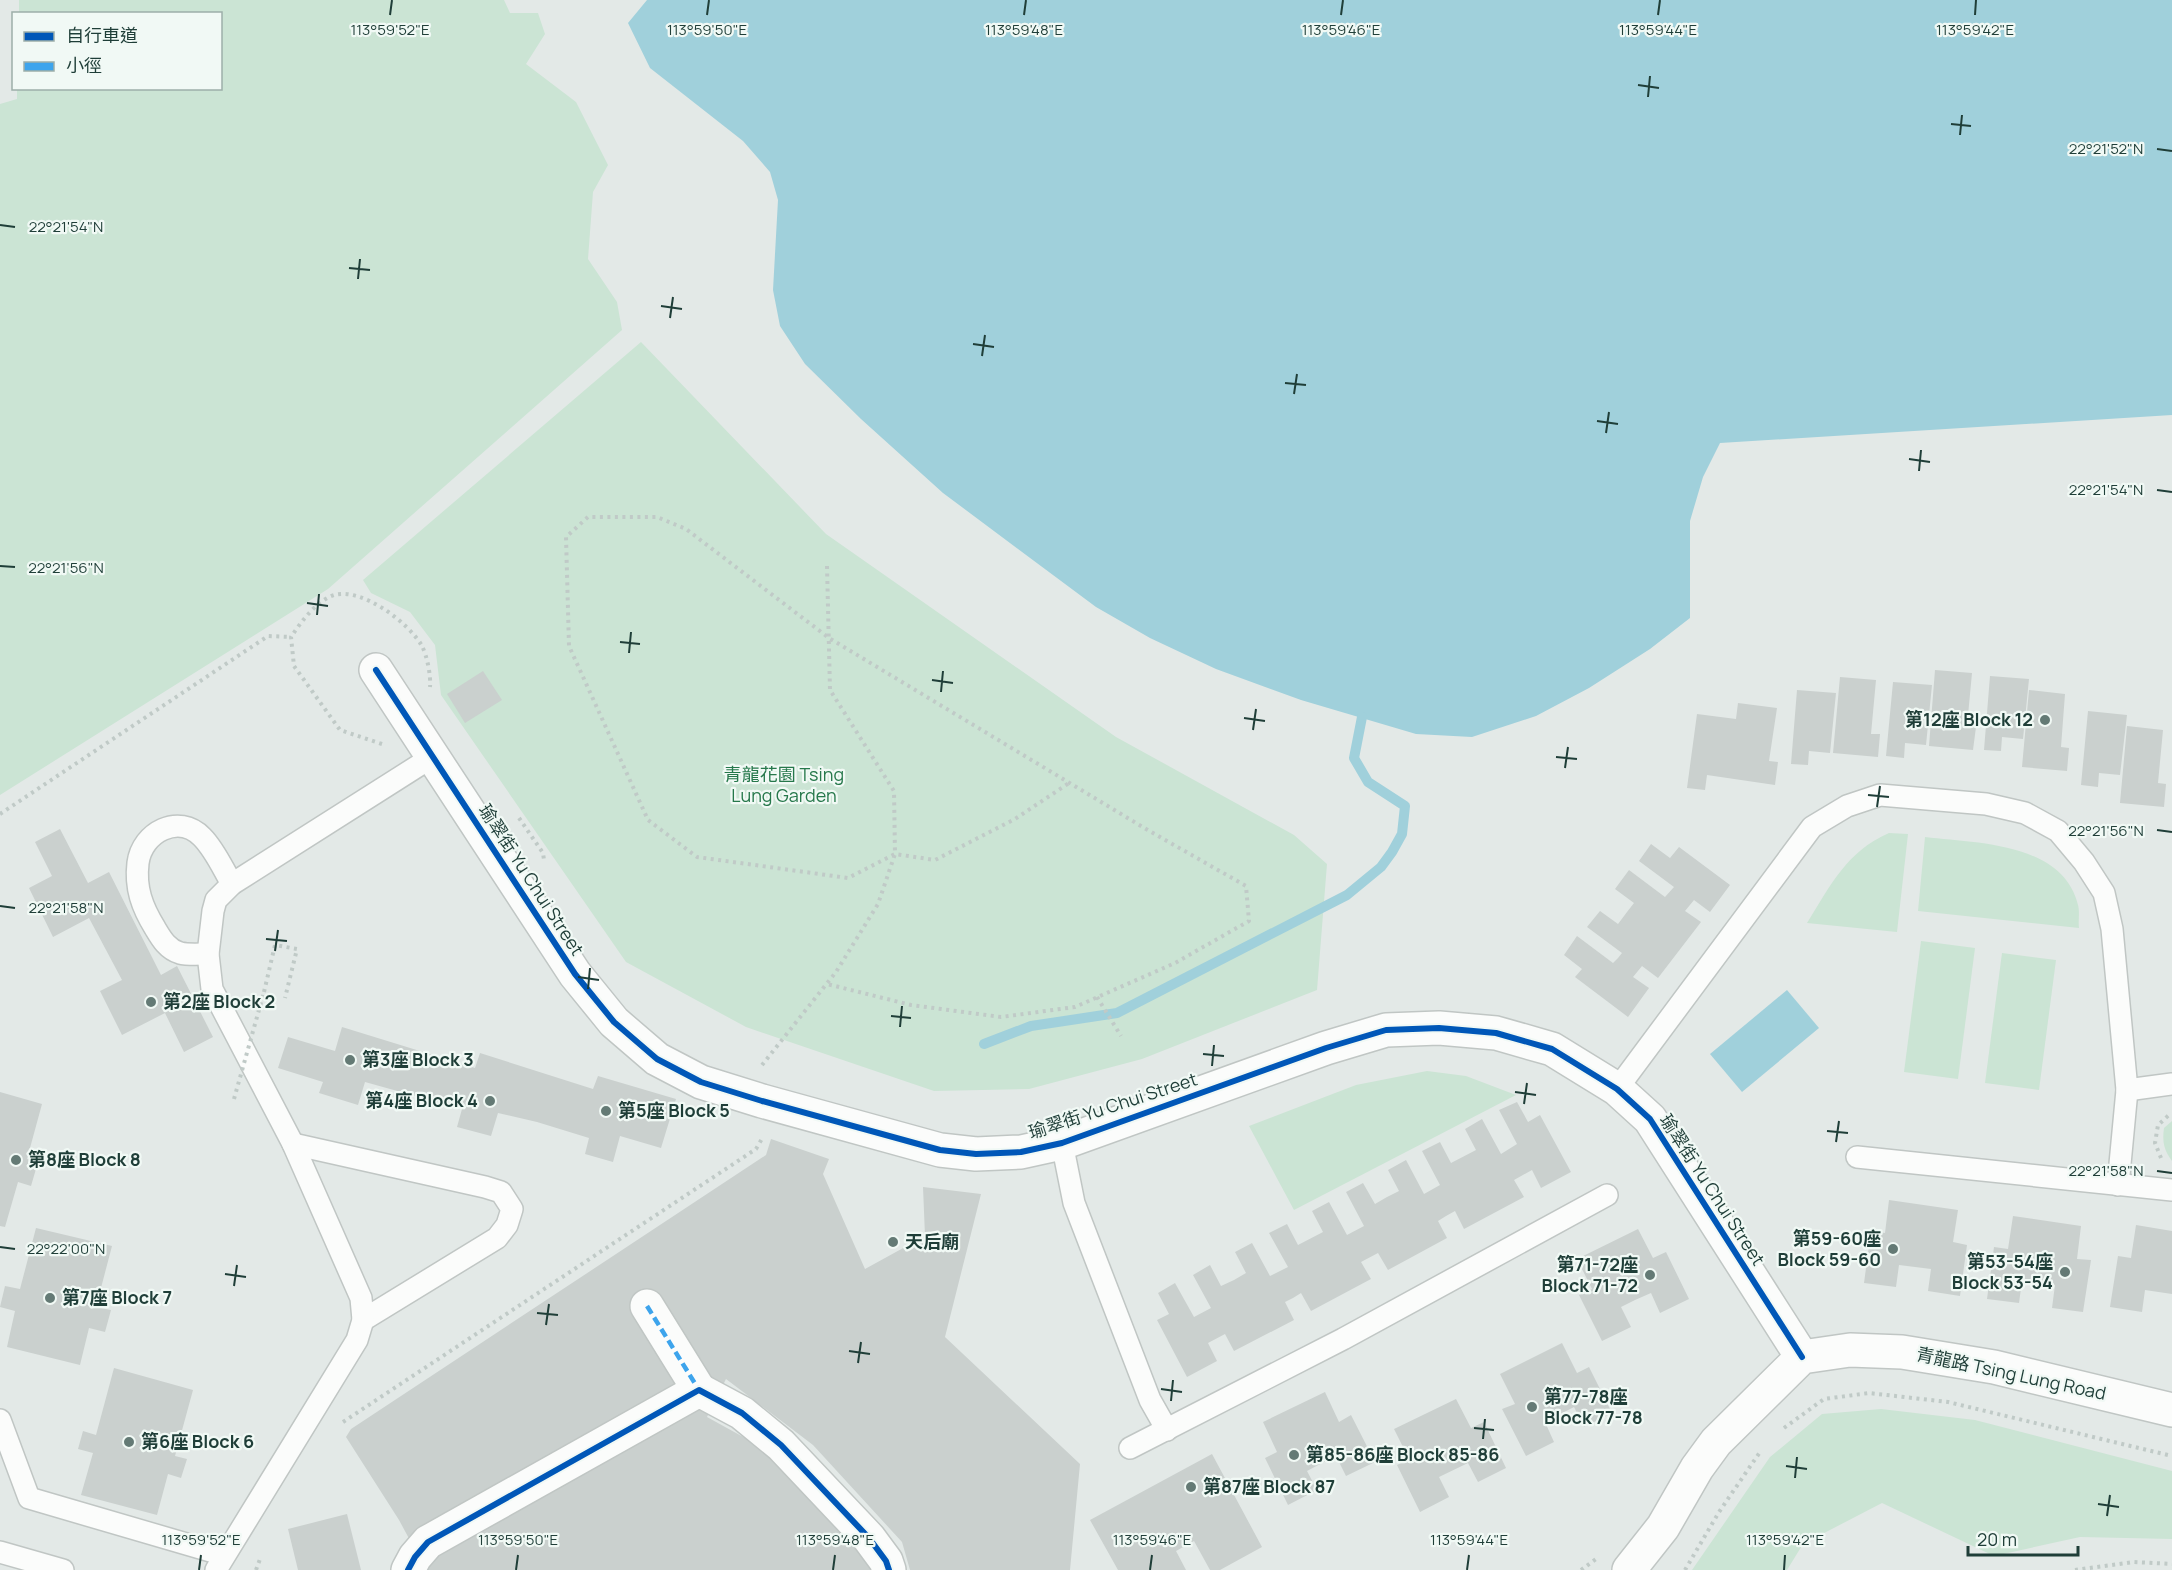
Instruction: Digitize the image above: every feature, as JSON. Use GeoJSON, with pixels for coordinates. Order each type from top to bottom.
{"type":"FeatureCollection","features":[{"type":"Feature","properties":{"kind":"street","name":"瑜翠街 Yu Chui Street"},"geometry":{"type":"LineString","coordinates":[[376,670],[575,974],[614,1022],[657,1059],[701,1082],[940,1150],[976,1154],[1021,1152],[1062,1143],[1326,1048],[1386,1030],[1439,1028],[1496,1033],[1552,1049],[1617,1089],[1650,1119],[1802,1357]]}},
{"type":"Feature","properties":{"kind":"street"},"geometry":{"type":"LineString","coordinates":[[647,1306],[699,1390],[742,1413],[782,1445],[869,1538],[886,1561],[889,1570]]}},
{"type":"Feature","properties":{"kind":"street","name":"青龍路 Tsing Lung Road"},"geometry":{"type":"LineString","coordinates":[[1802,1357],[1850,1350],[1902,1352],[1994,1367],[2172,1410]]}},
{"type":"Feature","properties":{"kind":"street"},"geometry":{"type":"LineString","coordinates":[[1629,1570],[1664,1527],[1697,1468],[1716,1442],[1802,1357]]}},
{"type":"Feature","properties":{"kind":"street"},"geometry":{"type":"LineString","coordinates":[[408,1570],[415,1557],[428,1542],[699,1390]]}},
{"type":"Feature","properties":{"kind":"lane"},"geometry":{"type":"LineString","coordinates":[[0,1420],[29,1498],[220,1562],[357,1340],[363,1320],[361,1298],[293,1144],[212,988],[208,954],[216,900],[232,884],[432,758]]}},
{"type":"Feature","properties":{"kind":"lane"},"geometry":{"type":"LineString","coordinates":[[1617,1089],[1812,827],[1847,806],[1880,795],[1986,804],[2025,813],[2058,831],[2084,862],[2104,893],[2112,929],[2127,1090],[2118,1185]]}},
{"type":"Feature","properties":{"kind":"lane"},"geometry":{"type":"LineString","coordinates":[[208,954],[180,953],[164,944],[142,908],[138,889],[138,861],[147,840],[164,827],[178,826],[201,836],[232,884]]}},
{"type":"Feature","properties":{"kind":"lane"},"geometry":{"type":"LineString","coordinates":[[2127,1090],[2172,1084]]}},
{"type":"Feature","properties":{"kind":"lane"},"geometry":{"type":"LineString","coordinates":[[1062,1143],[1074,1203],[1150,1400],[1167,1430]]}},
{"type":"Feature","properties":{"kind":"lane"},"geometry":{"type":"LineString","coordinates":[[293,1144],[485,1187],[501,1192],[512,1209],[507,1225],[497,1238],[363,1320]]}},
{"type":"Feature","properties":{"kind":"lane"},"geometry":{"type":"LineString","coordinates":[[1857,1157],[2172,1190]]}},
{"type":"Feature","properties":{"kind":"lane"},"geometry":{"type":"LineString","coordinates":[[1130,1448],[1343,1339],[1607,1195]]}},
{"type":"Feature","properties":{"kind":"lane"},"geometry":{"type":"LineString","coordinates":[[0,1552],[63,1570]]}},
{"type":"Feature","properties":{"kind":"path"},"geometry":{"type":"LineString","coordinates":[[827,984],[911,1005],[1001,1017],[1075,1007],[1175,963],[1249,921],[1246,886],[1069,783],[829,638],[686,529],[657,517],[588,517],[566,537],[569,646],[648,820],[698,857],[848,878],[895,854],[935,860],[1015,819],[1069,783]]}},
{"type":"Feature","properties":{"kind":"path"},"geometry":{"type":"LineString","coordinates":[[773,1052],[827,984],[878,904],[895,854],[894,791],[830,690],[827,566]]}},
{"type":"Feature","properties":{"kind":"path"},"geometry":{"type":"LineString","coordinates":[[0,814],[268,636],[291,636]]}},
{"type":"Feature","properties":{"kind":"path"},"geometry":{"type":"LineString","coordinates":[[234,1099],[275,945],[297,949],[285,998]]}},
{"type":"Feature","properties":{"kind":"path"},"geometry":{"type":"LineString","coordinates":[[1096,997],[1121,1036]]}},
{"type":"Feature","properties":{"kind":"path"},"geometry":{"type":"LineString","coordinates":[[2166,1165],[2158,1154],[2156,1143],[2158,1125],[2172,1112]]}},
{"type":"Feature","properties":{"kind":"path"},"geometry":{"type":"LineString","coordinates":[[337,1432],[343,1422],[756,1149]]}},
{"type":"Feature","properties":{"kind":"path"},"geometry":{"type":"LineString","coordinates":[[1777,1433],[1824,1399],[1869,1393],[1948,1402],[2172,1456]]}},
{"type":"Feature","properties":{"kind":"path"},"geometry":{"type":"LineString","coordinates":[[1685,1570],[1719,1512],[1761,1449]]}},
{"type":"Feature","properties":{"kind":"path"},"geometry":{"type":"LineString","coordinates":[[256,1570],[265,1551]]}},
{"type":"Feature","properties":{"kind":"path"},"geometry":{"type":"LineString","coordinates":[[2075,1570],[2134,1562],[2172,1564]]}},
{"type":"Feature","properties":{"kind":"green space"},"geometry":{"type":"Polygon","coordinates":[[[19,0],[504,0],[510,13],[538,13],[545,34],[526,64],[576,102],[608,165],[593,192],[588,259],[617,302],[622,330],[328,589],[0,795],[0,104],[17,99],[17,90],[222,90],[222,12],[19,12],[19,0]]]}},
{"type":"Feature","properties":{"kind":"green space","name":"青龍花園 Tsing Lung Garden"},"geometry":{"type":"Polygon","coordinates":[[[641,342],[826,534],[1116,737],[1294,835],[1327,864],[1317,990],[1142,1059],[1029,1089],[934,1091],[746,1027],[626,962],[441,695],[435,645],[410,612],[371,593],[363,580],[641,342]]]}},
{"type":"Feature","properties":{"kind":"green space"},"geometry":{"type":"Polygon","coordinates":[[[1889,833],[1908,834],[1897,932],[1807,923],[1832,883],[1850,860],[1874,841],[1889,833]]]}},
{"type":"Feature","properties":{"kind":"green space"},"geometry":{"type":"Polygon","coordinates":[[[1925,837],[1991,845],[2036,857],[2055,869],[2069,884],[2078,905],[2079,928],[1918,911],[1925,837]]]}},
{"type":"Feature","properties":{"kind":"green space"},"geometry":{"type":"Polygon","coordinates":[[[1921,941],[1975,948],[1958,1079],[1904,1072],[1921,941]]]}},
{"type":"Feature","properties":{"kind":"green space"},"geometry":{"type":"Polygon","coordinates":[[[2002,953],[2056,960],[2039,1090],[1985,1083],[2002,953]]]}},
{"type":"Feature","properties":{"kind":"green space"},"geometry":{"type":"Polygon","coordinates":[[[1427,1071],[1466,1076],[1516,1095],[1294,1210],[1249,1126],[1356,1085],[1427,1071]]]}},
{"type":"Feature","properties":{"kind":"green space"},"geometry":{"type":"Polygon","coordinates":[[[2172,1121],[2172,1161],[2165,1149],[2163,1138],[2164,1128],[2172,1121]]]}},
{"type":"Feature","properties":{"kind":"green space"},"geometry":{"type":"Polygon","coordinates":[[[1881,1409],[1975,1420],[2172,1471],[2172,1539],[2080,1537],[1994,1556],[1882,1503],[1803,1544],[1787,1570],[1692,1570],[1770,1457],[1822,1414],[1881,1409]]]}},
{"type":"Feature","properties":{"kind":"water"},"geometry":{"type":"Polygon","coordinates":[[[647,0],[2172,0],[2172,415],[1720,443],[1703,477],[1690,521],[1690,618],[1650,649],[1589,688],[1536,716],[1472,737],[1416,734],[1301,700],[1216,669],[1150,638],[1096,607],[943,493],[861,419],[805,364],[780,326],[773,290],[778,200],[770,172],[743,141],[650,68],[628,23],[647,0]]]}},
{"type":"Feature","properties":{"kind":"water"},"geometry":{"type":"Polygon","coordinates":[[[1787,990],[1819,1028],[1742,1092],[1710,1054],[1787,990]]]}},
{"type":"Feature","properties":{"kind":"building"},"geometry":{"type":"Polygon","coordinates":[[[1935,670],[1972,673],[1967,726],[1976,727],[1973,750],[1929,746],[1935,670]]]}},
{"type":"Feature","properties":{"kind":"building"},"geometry":{"type":"Polygon","coordinates":[[[483,671],[502,700],[465,723],[447,694],[483,671]]]}},
{"type":"Feature","properties":{"kind":"building"},"geometry":{"type":"Polygon","coordinates":[[[1990,676],[2029,679],[2023,739],[2002,737],[2001,751],[1984,750],[1990,676]]]}},
{"type":"Feature","properties":{"kind":"building"},"geometry":{"type":"Polygon","coordinates":[[[1840,677],[1876,680],[1871,734],[1880,734],[1878,757],[1833,753],[1840,677]]]}},
{"type":"Feature","properties":{"kind":"building"},"geometry":{"type":"Polygon","coordinates":[[[1893,682],[1932,685],[1926,745],[1905,743],[1904,758],[1886,756],[1893,682]]]}},
{"type":"Feature","properties":{"kind":"building"},"geometry":{"type":"Polygon","coordinates":[[[1797,690],[1836,693],[1830,753],[1809,751],[1808,765],[1791,764],[1797,690]]]}},
{"type":"Feature","properties":{"kind":"building","name":"第12座 Block 12"},"geometry":{"type":"Polygon","coordinates":[[[2029,690],[2065,694],[2061,747],[2069,748],[2067,771],[2022,767],[2029,690]]]}},
{"type":"Feature","properties":{"kind":"building"},"geometry":{"type":"Polygon","coordinates":[[[1738,703],[1777,708],[1769,761],[1778,762],[1775,785],[1707,775],[1705,790],[1687,788],[1697,714],[1736,719],[1738,703]]]}},
{"type":"Feature","properties":{"kind":"building"},"geometry":{"type":"Polygon","coordinates":[[[2088,711],[2127,715],[2120,775],[2099,773],[2098,787],[2081,785],[2088,711]]]}},
{"type":"Feature","properties":{"kind":"building"},"geometry":{"type":"Polygon","coordinates":[[[2127,726],[2163,730],[2158,783],[2166,784],[2164,807],[2120,803],[2127,726]]]}},
{"type":"Feature","properties":{"kind":"building"},"geometry":{"type":"Polygon","coordinates":[[[60,829],[88,883],[109,872],[161,975],[177,966],[213,1037],[184,1052],[165,1013],[122,1035],[100,991],[122,980],[89,918],[53,937],[29,888],[52,876],[35,842],[60,829]]]}},
{"type":"Feature","properties":{"kind":"building"},"geometry":{"type":"Polygon","coordinates":[[[1651,844],[1670,858],[1679,847],[1730,885],[1710,912],[1694,900],[1685,911],[1701,922],[1658,978],[1642,966],[1633,977],[1649,988],[1628,1017],[1575,977],[1582,969],[1564,955],[1577,936],[1613,963],[1622,953],[1587,927],[1600,911],[1618,924],[1634,903],[1615,889],[1629,870],[1665,897],[1674,887],[1639,861],[1651,844]]]}},
{"type":"Feature","properties":{"kind":"building"},"geometry":{"type":"Polygon","coordinates":[[[342,1027],[475,1068],[480,1053],[593,1089],[598,1076],[676,1099],[661,1148],[620,1136],[613,1162],[585,1154],[589,1138],[537,1122],[498,1113],[491,1136],[457,1127],[462,1109],[365,1082],[358,1105],[319,1093],[323,1082],[278,1068],[288,1037],[335,1051],[342,1027]]]}},
{"type":"Feature","properties":{"kind":"building","name":"第8座 Block 8"},"geometry":{"type":"Polygon","coordinates":[[[0,1092],[42,1104],[27,1159],[38,1162],[31,1186],[18,1182],[5,1227],[0,1226],[0,1092]]]}},
{"type":"Feature","properties":{"kind":"building"},"geometry":{"type":"Polygon","coordinates":[[[1517,1102],[1528,1122],[1540,1115],[1571,1172],[1541,1188],[1532,1170],[1514,1180],[1524,1197],[1464,1229],[1455,1211],[1438,1221],[1447,1238],[1388,1270],[1378,1253],[1361,1262],[1371,1279],[1311,1311],[1301,1293],[1285,1302],[1294,1320],[1234,1351],[1225,1334],[1208,1343],[1217,1361],[1187,1377],[1157,1320],[1169,1314],[1158,1293],[1175,1283],[1194,1317],[1211,1308],[1193,1275],[1210,1265],[1221,1286],[1234,1280],[1246,1273],[1235,1252],[1252,1243],[1270,1276],[1288,1267],[1269,1233],[1287,1224],[1298,1245],[1323,1232],[1312,1211],[1329,1202],[1347,1235],[1364,1226],[1346,1192],[1363,1183],[1375,1204],[1399,1191],[1388,1170],[1406,1160],[1424,1194],[1440,1185],[1422,1151],[1440,1142],[1451,1163],[1476,1150],[1465,1129],[1482,1119],[1501,1154],[1517,1144],[1499,1110],[1517,1102]]]}},
{"type":"Feature","properties":{"kind":"building"},"geometry":{"type":"Polygon","coordinates":[[[771,1139],[829,1159],[823,1174],[865,1269],[925,1236],[923,1187],[981,1194],[945,1337],[1080,1464],[1070,1570],[910,1570],[902,1542],[813,1445],[726,1379],[707,1417],[756,1444],[845,1533],[873,1570],[426,1570],[399,1520],[346,1437],[351,1429],[766,1155],[771,1139]]]}},
{"type":"Feature","properties":{"kind":"building"},"geometry":{"type":"Polygon","coordinates":[[[1889,1200],[1958,1210],[1953,1242],[1967,1245],[1960,1296],[1928,1291],[1931,1269],[1899,1265],[1896,1287],[1864,1283],[1871,1231],[1885,1233],[1889,1200]]]}},
{"type":"Feature","properties":{"kind":"building"},"geometry":{"type":"Polygon","coordinates":[[[2013,1216],[2081,1226],[2077,1259],[2091,1260],[2083,1312],[2052,1308],[2055,1285],[2022,1281],[2019,1303],[1987,1299],[1994,1247],[2008,1249],[2013,1216]]]}},
{"type":"Feature","properties":{"kind":"building"},"geometry":{"type":"Polygon","coordinates":[[[2136,1225],[2172,1231],[2172,1294],[2145,1290],[2142,1312],[2110,1307],[2118,1256],[2131,1258],[2136,1225]]]}},
{"type":"Feature","properties":{"kind":"building","name":"第7座 Block 7"},"geometry":{"type":"Polygon","coordinates":[[[36,1228],[112,1246],[96,1307],[111,1310],[105,1332],[89,1328],[80,1365],[7,1347],[15,1311],[0,1307],[5,1286],[20,1289],[36,1228]]]}},
{"type":"Feature","properties":{"kind":"building"},"geometry":{"type":"Polygon","coordinates":[[[1638,1229],[1653,1258],[1666,1252],[1689,1299],[1660,1313],[1651,1293],[1635,1300],[1621,1307],[1631,1327],[1602,1341],[1579,1295],[1592,1289],[1577,1259],[1638,1229]]]}},
{"type":"Feature","properties":{"kind":"building"},"geometry":{"type":"Polygon","coordinates":[[[1562,1343],[1577,1373],[1589,1367],[1612,1413],[1584,1427],[1574,1407],[1545,1422],[1554,1442],[1526,1456],[1502,1409],[1515,1404],[1500,1374],[1562,1343]]]}},
{"type":"Feature","properties":{"kind":"building","name":"第6座 Block 6"},"geometry":{"type":"Polygon","coordinates":[[[114,1368],[193,1390],[175,1456],[187,1459],[181,1478],[168,1474],[157,1515],[81,1495],[93,1453],[78,1449],[83,1431],[96,1435],[114,1368]]]}},
{"type":"Feature","properties":{"kind":"building"},"geometry":{"type":"Polygon","coordinates":[[[1325,1392],[1339,1422],[1351,1415],[1375,1462],[1346,1476],[1336,1456],[1307,1471],[1317,1490],[1288,1505],[1265,1458],[1277,1452],[1263,1422],[1325,1392]]]}},
{"type":"Feature","properties":{"kind":"building"},"geometry":{"type":"Polygon","coordinates":[[[1456,1399],[1471,1428],[1484,1422],[1506,1468],[1478,1482],[1468,1463],[1439,1477],[1449,1497],[1420,1512],[1397,1465],[1409,1459],[1394,1429],[1456,1399]]]}},
{"type":"Feature","properties":{"kind":"building","name":"第87座 Block 87"},"geometry":{"type":"Polygon","coordinates":[[[1212,1454],[1262,1547],[1220,1570],[1210,1570],[1194,1541],[1176,1551],[1186,1570],[1118,1570],[1090,1520],[1212,1454]]]}},
{"type":"Feature","properties":{"kind":"building"},"geometry":{"type":"Polygon","coordinates":[[[347,1514],[361,1570],[298,1570],[288,1529],[347,1514]]]}},
{"type":"Feature","properties":{"kind":"waterway"},"geometry":{"type":"LineString","coordinates":[[984,1044],[1031,1026],[1117,1013],[1347,895],[1381,867],[1402,834],[1405,806],[1368,782],[1354,758],[1362,717]]}},
{"type":"Feature","properties":{"kind":"marked path"},"geometry":{"type":"LineString","coordinates":[[647,1306],[699,1390]]}},
{"type":"Feature","properties":{"kind":"cycle path"},"geometry":{"type":"LineString","coordinates":[[376,670],[575,974],[614,1022],[657,1059],[701,1082],[940,1150],[976,1154],[1021,1152],[1062,1143],[1326,1048],[1386,1030],[1439,1028],[1496,1033],[1552,1049],[1617,1089],[1650,1119],[1802,1357]]}},
{"type":"Feature","properties":{"kind":"cycle path"},"geometry":{"type":"LineString","coordinates":[[408,1570],[415,1557],[428,1542],[699,1390],[742,1413],[781,1445],[869,1538],[886,1561],[889,1570]]}},
{"type":"Feature","properties":{"kind":"place","name":"第12座 Block 12"},"geometry":{"type":"Point","coordinates":[2045,720]}},
{"type":"Feature","properties":{"kind":"place","name":"第2座 Block 2"},"geometry":{"type":"Point","coordinates":[151,1002]}},
{"type":"Feature","properties":{"kind":"place","name":"第3座 Block 3"},"geometry":{"type":"Point","coordinates":[350,1060]}},
{"type":"Feature","properties":{"kind":"place","name":"第4座 Block 4"},"geometry":{"type":"Point","coordinates":[490,1101]}},
{"type":"Feature","properties":{"kind":"place","name":"第5座 Block 5"},"geometry":{"type":"Point","coordinates":[606,1111]}},
{"type":"Feature","properties":{"kind":"place","name":"第8座 Block 8"},"geometry":{"type":"Point","coordinates":[16,1160]}},
{"type":"Feature","properties":{"kind":"place","name":"天后廟"},"geometry":{"type":"Point","coordinates":[893,1242]}},
{"type":"Feature","properties":{"kind":"place","name":"第59-60座 Block 59-60"},"geometry":{"type":"Point","coordinates":[1893,1249]}},
{"type":"Feature","properties":{"kind":"place","name":"第53-54座 Block 53-54"},"geometry":{"type":"Point","coordinates":[2065,1272]}},
{"type":"Feature","properties":{"kind":"place","name":"第71-72座 Block 71-72"},"geometry":{"type":"Point","coordinates":[1650,1275]}},
{"type":"Feature","properties":{"kind":"place","name":"第7座 Block 7"},"geometry":{"type":"Point","coordinates":[50,1298]}},
{"type":"Feature","properties":{"kind":"place","name":"第77-78座 Block 77-78"},"geometry":{"type":"Point","coordinates":[1532,1407]}},
{"type":"Feature","properties":{"kind":"place","name":"第6座 Block 6"},"geometry":{"type":"Point","coordinates":[129,1442]}},
{"type":"Feature","properties":{"kind":"place","name":"第85-86座 Block 85-86"},"geometry":{"type":"Point","coordinates":[1294,1455]}},
{"type":"Feature","properties":{"kind":"place","name":"第87座 Block 87"},"geometry":{"type":"Point","coordinates":[1191,1487]}}]}
